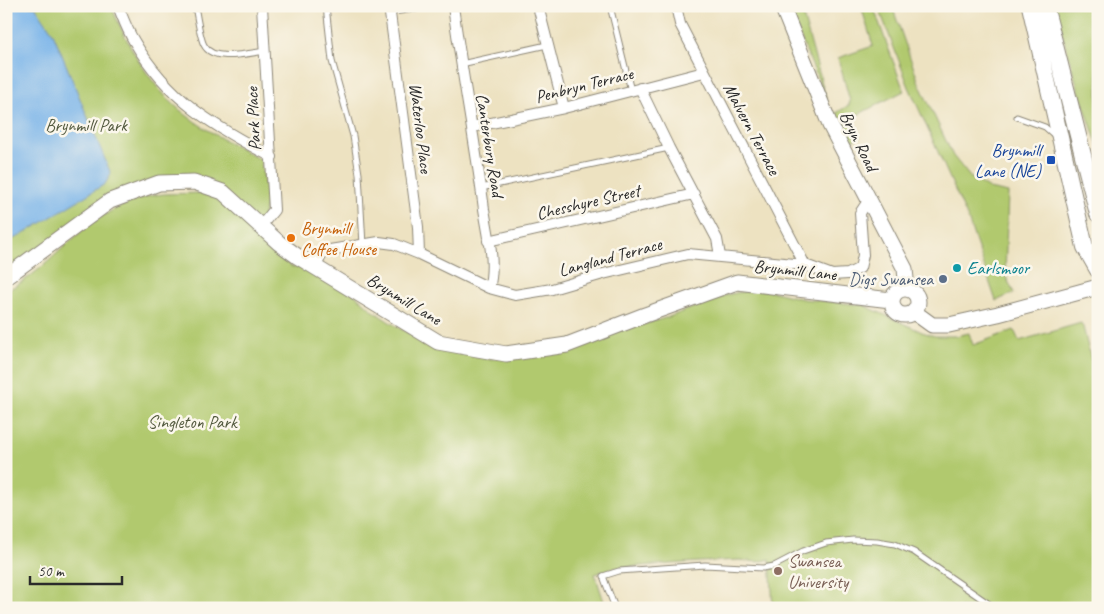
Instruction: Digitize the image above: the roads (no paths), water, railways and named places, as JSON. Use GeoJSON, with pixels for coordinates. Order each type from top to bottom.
{"type":"FeatureCollection","features":[{"type":"Feature","properties":{"kind":"main road"},"geometry":{"type":"LineString","coordinates":[[1030,6],[1085,247],[1098,270]]}},
{"type":"Feature","properties":{"kind":"main road"},"geometry":{"type":"LineString","coordinates":[[1045,6],[1098,214]]}},
{"type":"Feature","properties":{"kind":"street"},"geometry":{"type":"LineString","coordinates":[[118,6],[133,40],[145,58],[188,107],[227,133],[272,158]]}},
{"type":"Feature","properties":{"kind":"street","name":"Park Place"},"geometry":{"type":"LineString","coordinates":[[262,6],[274,210],[262,226]]}},
{"type":"Feature","properties":{"kind":"street"},"geometry":{"type":"LineString","coordinates":[[389,8],[418,6]]}},
{"type":"Feature","properties":{"kind":"street","name":"Canterbury Road"},"geometry":{"type":"LineString","coordinates":[[453,6],[488,240],[492,276],[489,288]]}},
{"type":"Feature","properties":{"kind":"street"},"geometry":{"type":"LineString","coordinates":[[538,6],[564,108]]}},
{"type":"Feature","properties":{"kind":"street","name":"Malvern Terrace"},"geometry":{"type":"LineString","coordinates":[[676,6],[680,24],[805,265]]}},
{"type":"Feature","properties":{"kind":"street","name":"Bryn Road"},"geometry":{"type":"LineString","coordinates":[[782,6],[830,125],[905,269],[907,289]]}},
{"type":"Feature","properties":{"kind":"street","name":"Waterloo Place"},"geometry":{"type":"LineString","coordinates":[[389,8],[418,227],[419,254]]}},
{"type":"Feature","properties":{"kind":"street","name":"Penbryn Terrace"},"geometry":{"type":"LineString","coordinates":[[472,128],[564,108],[704,72]]}},
{"type":"Feature","properties":{"kind":"street"},"geometry":{"type":"LineString","coordinates":[[636,90],[717,238],[720,256]]}},
{"type":"Feature","properties":{"kind":"street","name":"Brynmill Lane"},"geometry":{"type":"LineString","coordinates":[[6,278],[110,201],[159,183],[194,182],[223,192],[279,243],[315,268],[438,342],[506,354],[567,346],[645,315],[737,282],[891,300]]}},
{"type":"Feature","properties":{"kind":"street","name":"Chesshyre Street"},"geometry":{"type":"LineString","coordinates":[[488,240],[694,194]]}},
{"type":"Feature","properties":{"kind":"street","name":"Langland Terrace"},"geometry":{"type":"LineString","coordinates":[[315,268],[322,254],[330,250],[379,242],[394,244],[489,288],[515,295],[552,289],[603,274],[688,254],[805,265],[832,275],[848,274],[860,268],[863,255],[860,213],[868,201]]}},
{"type":"Feature","properties":{"kind":"street"},"geometry":{"type":"LineString","coordinates":[[914,312],[932,325],[949,325],[1098,287]]}},
{"type":"Feature","properties":{"kind":"street"},"geometry":{"type":"LineString","coordinates":[[907,289],[914,292],[918,298],[918,306],[914,312],[908,315],[901,315],[892,307],[891,300],[894,294],[900,290],[907,289]]}},
{"type":"Feature","properties":{"kind":"lane"},"geometry":{"type":"LineString","coordinates":[[195,6],[204,46],[212,53],[229,56],[265,50]]}},
{"type":"Feature","properties":{"kind":"lane"},"geometry":{"type":"LineString","coordinates":[[326,6],[332,61],[354,146],[359,174],[363,244]]}},
{"type":"Feature","properties":{"kind":"lane"},"geometry":{"type":"LineString","coordinates":[[610,6],[636,90]]}},
{"type":"Feature","properties":{"kind":"lane"},"geometry":{"type":"LineString","coordinates":[[461,64],[547,45]]}},
{"type":"Feature","properties":{"kind":"lane"},"geometry":{"type":"LineString","coordinates":[[1017,117],[1052,132],[1063,147]]}},
{"type":"Feature","properties":{"kind":"lane"},"geometry":{"type":"LineString","coordinates":[[481,188],[669,148]]}},
{"type":"Feature","properties":{"kind":"lane"},"geometry":{"type":"LineString","coordinates":[[615,608],[603,576],[619,571],[705,565],[768,567],[826,543],[877,540],[895,544],[914,552],[996,608]]}},
{"type":"Feature","properties":{"kind":"water"},"geometry":{"type":"Polygon","coordinates":[[[6,6],[35,6],[53,33],[111,174],[105,184],[20,236],[6,242],[8,225],[6,220],[6,6]]]}},
{"type":"Feature","properties":{"kind":"place","name":"Brynmill Lane (NE)"},"geometry":{"type":"Point","coordinates":[1051,160]}},
{"type":"Feature","properties":{"kind":"place","name":"Brynmill Coffee House"},"geometry":{"type":"Point","coordinates":[291,238]}},
{"type":"Feature","properties":{"kind":"place","name":"Earlsmoor"},"geometry":{"type":"Point","coordinates":[957,268]}},
{"type":"Feature","properties":{"kind":"place","name":"Digs Swansea"},"geometry":{"type":"Point","coordinates":[943,279]}},
{"type":"Feature","properties":{"kind":"place","name":"Swansea University"},"geometry":{"type":"Point","coordinates":[778,571]}},
{"type":"Feature","properties":{"kind":"park label","name":"Brynmill Park"},"geometry":{"type":"Point","coordinates":[86,125]}},
{"type":"Feature","properties":{"kind":"park label","name":"Singleton Park"},"geometry":{"type":"Point","coordinates":[192,422]}}]}
